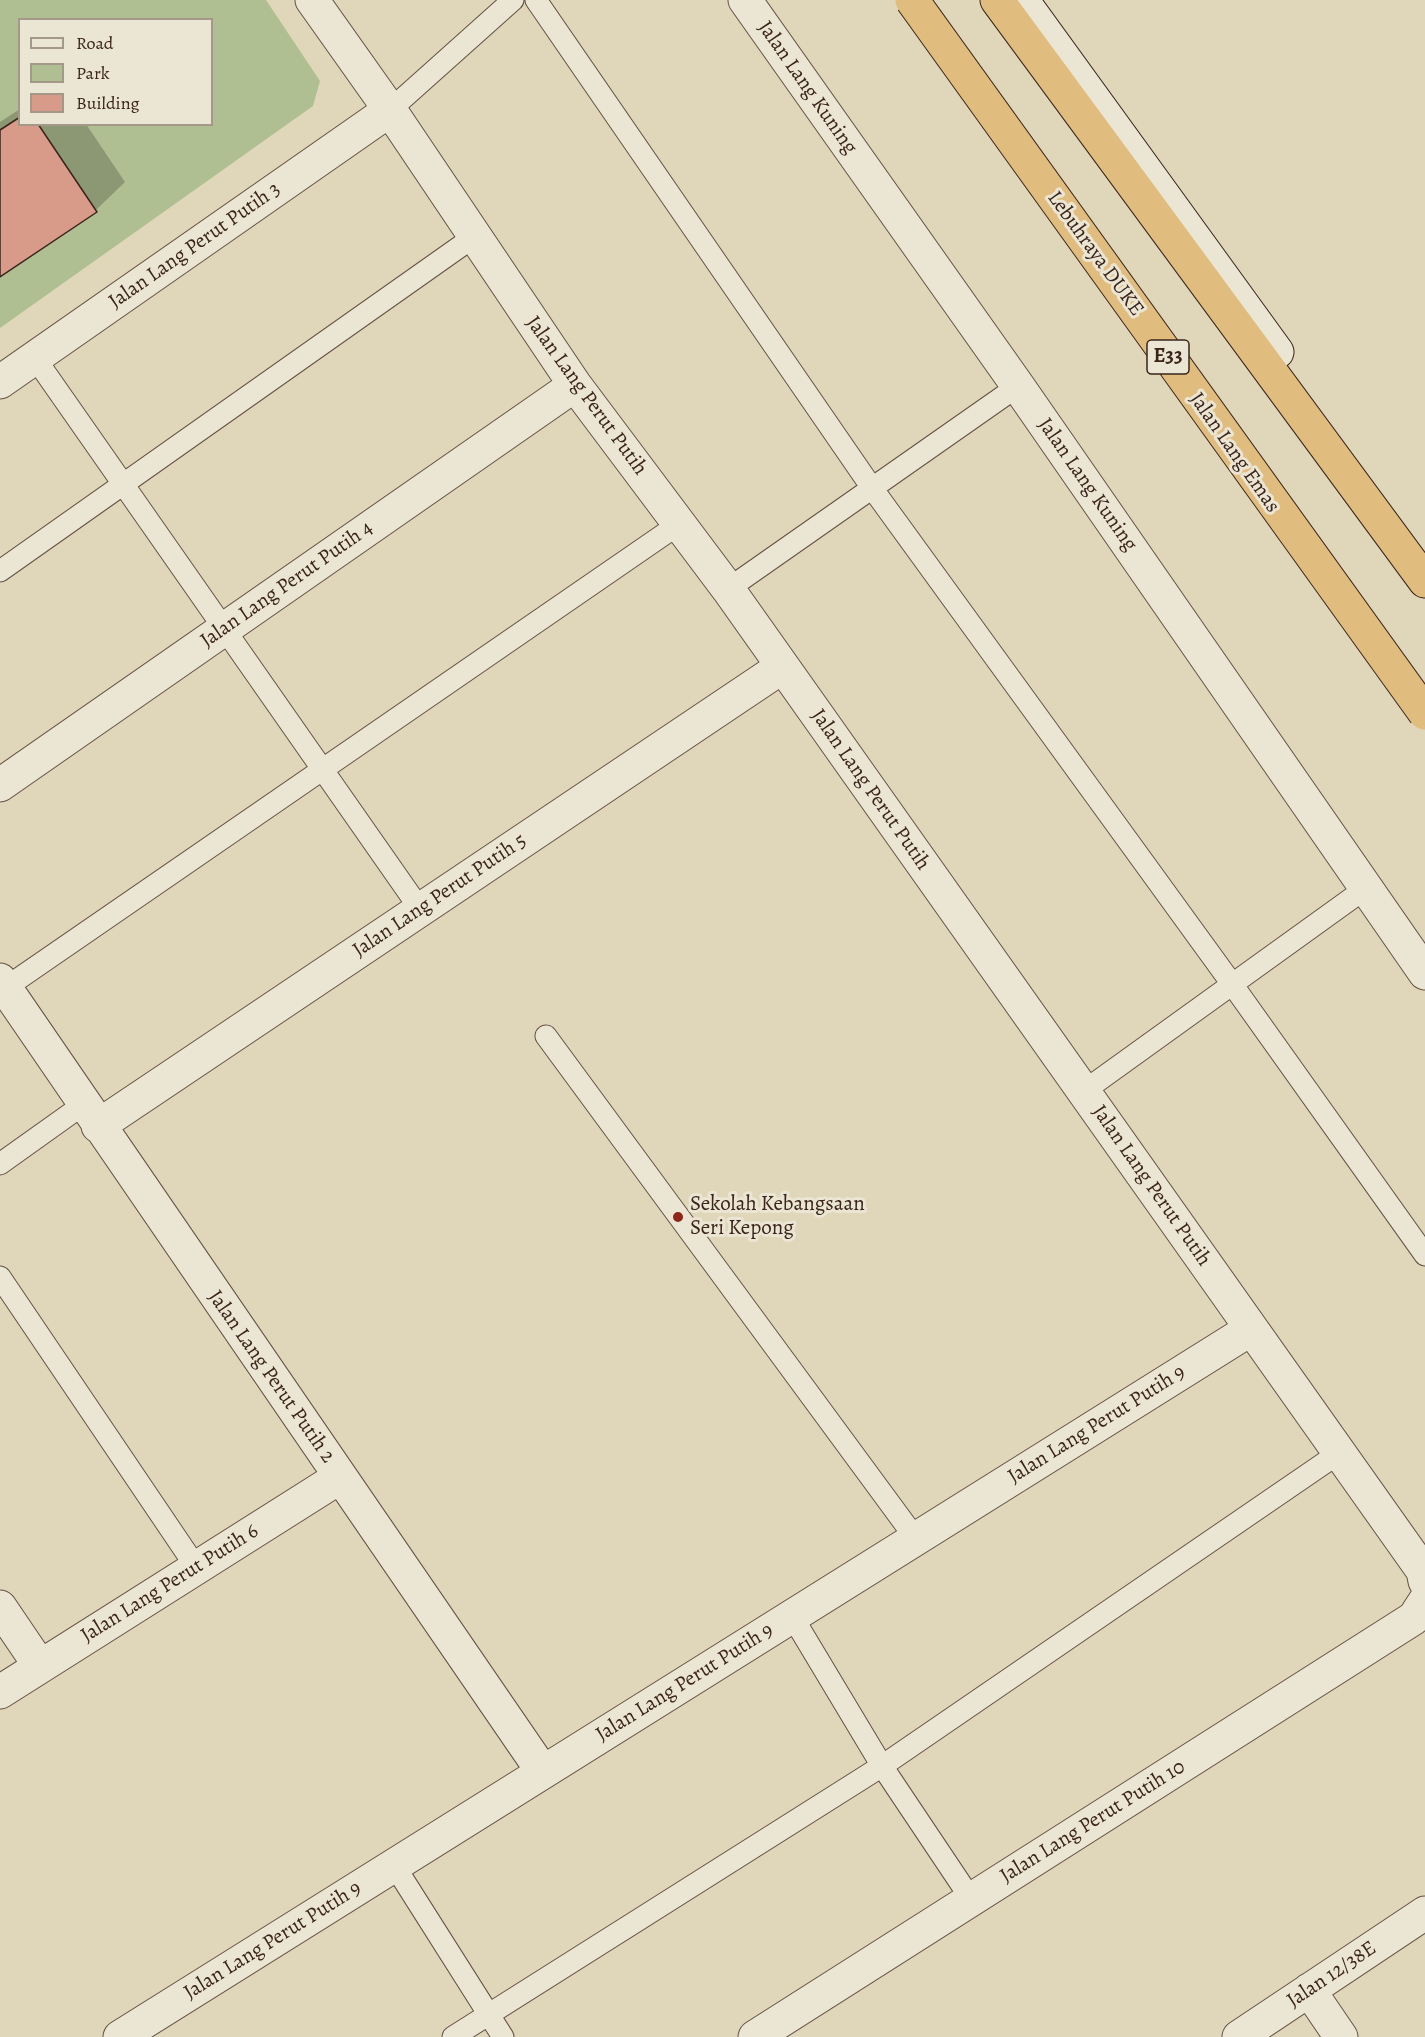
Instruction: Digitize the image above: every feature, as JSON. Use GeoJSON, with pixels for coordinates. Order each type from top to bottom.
{"type":"FeatureCollection","features":[{"type":"Feature","properties":{"kind":"highway","name":"Lebuhraya DUKE"},"geometry":{"type":"LineString","coordinates":[[912,0],[1425,713]]}},
{"type":"Feature","properties":{"kind":"highway"},"geometry":{"type":"LineString","coordinates":[[998,0],[1425,581]]}},
{"type":"Feature","properties":{"kind":"street","name":"Jalan Lang Perut Putih"},"geometry":{"type":"LineString","coordinates":[[312,0],[390,110],[575,386],[728,589],[1340,1453],[1425,1581]]}},
{"type":"Feature","properties":{"kind":"street","name":"Jalan Lang Kuning"},"geometry":{"type":"LineString","coordinates":[[745,0],[1018,386],[1425,973]]}},
{"type":"Feature","properties":{"kind":"street","name":"Jalan Lang Emas"},"geometry":{"type":"LineString","coordinates":[[920,0],[1425,729]]}},
{"type":"Feature","properties":{"kind":"street"},"geometry":{"type":"LineString","coordinates":[[1022,0],[1425,558]]}},
{"type":"Feature","properties":{"kind":"street","name":"Jalan Lang Perut Putih 3"},"geometry":{"type":"LineString","coordinates":[[0,382],[390,110]]}},
{"type":"Feature","properties":{"kind":"street","name":"Jalan Lang Perut Putih 4"},"geometry":{"type":"LineString","coordinates":[[0,786],[575,386]]}},
{"type":"Feature","properties":{"kind":"street","name":"Jalan Lang Perut Putih 5"},"geometry":{"type":"LineString","coordinates":[[91,1115],[420,909],[782,667]]}},
{"type":"Feature","properties":{"kind":"street","name":"Jalan Lang Perut Putih 2"},"geometry":{"type":"LineString","coordinates":[[3,984],[543,1772]]}},
{"type":"Feature","properties":{"kind":"street","name":"Jalan Lang Perut Putih 9"},"geometry":{"type":"LineString","coordinates":[[120,2037],[1251,1329]]}},
{"type":"Feature","properties":{"kind":"street","name":"Jalan Lang Perut Putih 6"},"geometry":{"type":"LineString","coordinates":[[0,1692],[340,1476]]}},
{"type":"Feature","properties":{"kind":"street","name":"Jalan Lang Perut Putih 10"},"geometry":{"type":"LineString","coordinates":[[754,2037],[1414,1618],[1425,1581]]}},
{"type":"Feature","properties":{"kind":"street"},"geometry":{"type":"LineString","coordinates":[[0,1606],[40,1666]]}},
{"type":"Feature","properties":{"kind":"street","name":"Jalan 12/38E"},"geometry":{"type":"LineString","coordinates":[[1239,2037],[1425,1913]]}},
{"type":"Feature","properties":{"kind":"street"},"geometry":{"type":"LineString","coordinates":[[1309,1990],[1341,2037]]}},
{"type":"Feature","properties":{"kind":"lane"},"geometry":{"type":"LineString","coordinates":[[390,110],[513,0]]}},
{"type":"Feature","properties":{"kind":"lane"},"geometry":{"type":"LineString","coordinates":[[536,0],[872,488],[1232,984],[1425,1256]]}},
{"type":"Feature","properties":{"kind":"lane"},"geometry":{"type":"LineString","coordinates":[[0,572],[475,236]]}},
{"type":"Feature","properties":{"kind":"lane"},"geometry":{"type":"LineString","coordinates":[[35,358],[125,483],[420,909]]}},
{"type":"Feature","properties":{"kind":"lane"},"geometry":{"type":"LineString","coordinates":[[728,589],[1018,386]]}},
{"type":"Feature","properties":{"kind":"lane"},"geometry":{"type":"LineString","coordinates":[[3,984],[325,771],[679,524]]}},
{"type":"Feature","properties":{"kind":"lane"},"geometry":{"type":"LineString","coordinates":[[1084,1091],[1366,888]]}},
{"type":"Feature","properties":{"kind":"lane"},"geometry":{"type":"LineString","coordinates":[[546,1036],[916,1539]]}},
{"type":"Feature","properties":{"kind":"lane"},"geometry":{"type":"LineString","coordinates":[[0,1164],[91,1115]]}},
{"type":"Feature","properties":{"kind":"lane"},"geometry":{"type":"LineString","coordinates":[[0,1277],[196,1567]]}},
{"type":"Feature","properties":{"kind":"lane"},"geometry":{"type":"LineString","coordinates":[[453,2037],[882,1766],[1340,1453]]}},
{"type":"Feature","properties":{"kind":"lane"},"geometry":{"type":"LineString","coordinates":[[792,1616],[882,1766],[971,1899]]}},
{"type":"Feature","properties":{"kind":"lane"},"geometry":{"type":"LineString","coordinates":[[394,1865],[503,2037]]}},
{"type":"Feature","properties":{"kind":"green space"},"geometry":{"type":"Polygon","coordinates":[[[0,0],[266,0],[320,81],[313,106],[0,328],[0,0]]]}},
{"type":"Feature","properties":{"kind":"building"},"geometry":{"type":"Polygon","coordinates":[[[18,118],[18,126],[39,126],[97,212],[0,277],[0,130],[18,118]]]}},
{"type":"Feature","properties":{"kind":"place","name":"Sekolah Kebangsaan Seri Kepong"},"geometry":{"type":"Point","coordinates":[678,1217]}}]}
